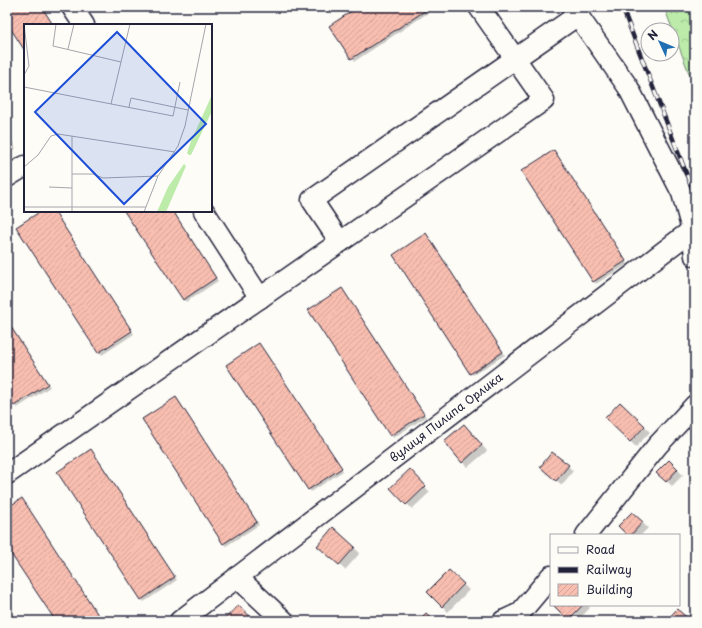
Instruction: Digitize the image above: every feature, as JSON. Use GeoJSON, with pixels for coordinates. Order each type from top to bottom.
{"type":"FeatureCollection","features":[{"type":"Feature","properties":{"kind":"street"},"geometry":{"type":"LineString","coordinates":[[72,7],[83,24]]}},
{"type":"Feature","properties":{"kind":"street"},"geometry":{"type":"LineString","coordinates":[[7,474],[544,100],[479,7]]}},
{"type":"Feature","properties":{"kind":"street"},"geometry":{"type":"LineString","coordinates":[[340,242],[312,200],[515,59],[575,11],[628,88],[682,192],[692,230],[695,256]]}},
{"type":"Feature","properties":{"kind":"street"},"geometry":{"type":"LineString","coordinates":[[7,177],[24,167]]}},
{"type":"Feature","properties":{"kind":"street"},"geometry":{"type":"LineString","coordinates":[[205,212],[260,298]]}},
{"type":"Feature","properties":{"kind":"street","name":"вулиця Пилипа Орлика"},"geometry":{"type":"LineString","coordinates":[[180,621],[692,230]]}},
{"type":"Feature","properties":{"kind":"street"},"geometry":{"type":"LineString","coordinates":[[587,534],[657,446],[695,405]]}},
{"type":"Feature","properties":{"kind":"street"},"geometry":{"type":"LineString","coordinates":[[238,577],[284,621]]}},
{"type":"Feature","properties":{"kind":"street"},"geometry":{"type":"LineString","coordinates":[[503,621],[520,613],[550,577]]}},
{"type":"Feature","properties":{"kind":"green space"},"geometry":{"type":"Polygon","coordinates":[[[664,7],[695,7],[695,89],[680,49],[680,22],[670,22],[664,7]]]}},
{"type":"Feature","properties":{"kind":"building"},"geometry":{"type":"Polygon","coordinates":[[[7,7],[42,7],[52,24],[24,24],[24,49],[7,23],[7,7]]]}},
{"type":"Feature","properties":{"kind":"building"},"geometry":{"type":"Polygon","coordinates":[[[358,7],[431,7],[351,59],[329,26],[358,7]]]}},
{"type":"Feature","properties":{"kind":"building"},"geometry":{"type":"Polygon","coordinates":[[[7,135],[14,146],[7,151],[7,135]]]}},
{"type":"Feature","properties":{"kind":"building"},"geometry":{"type":"Polygon","coordinates":[[[554,150],[626,261],[593,282],[521,171],[554,150]]]}},
{"type":"Feature","properties":{"kind":"building"},"geometry":{"type":"Polygon","coordinates":[[[39,212],[55,212],[132,331],[98,353],[16,227],[39,212]]]}},
{"type":"Feature","properties":{"kind":"building"},"geometry":{"type":"Polygon","coordinates":[[[125,212],[174,212],[216,278],[183,300],[125,212]]]}},
{"type":"Feature","properties":{"kind":"building"},"geometry":{"type":"Polygon","coordinates":[[[426,233],[503,352],[470,374],[393,255],[426,233]]]}},
{"type":"Feature","properties":{"kind":"building"},"geometry":{"type":"Polygon","coordinates":[[[342,288],[424,414],[390,436],[308,310],[342,288]]]}},
{"type":"Feature","properties":{"kind":"building"},"geometry":{"type":"Polygon","coordinates":[[[7,321],[48,384],[14,406],[7,395],[7,321]]]}},
{"type":"Feature","properties":{"kind":"building"},"geometry":{"type":"Polygon","coordinates":[[[259,343],[342,468],[308,490],[226,365],[259,343]]]}},
{"type":"Feature","properties":{"kind":"building"},"geometry":{"type":"Polygon","coordinates":[[[176,397],[257,522],[223,544],[142,419],[176,397]]]}},
{"type":"Feature","properties":{"kind":"building"},"geometry":{"type":"Polygon","coordinates":[[[620,402],[645,426],[630,442],[605,418],[620,402]]]}},
{"type":"Feature","properties":{"kind":"building"},"geometry":{"type":"Polygon","coordinates":[[[464,424],[482,445],[462,463],[444,441],[464,424]]]}},
{"type":"Feature","properties":{"kind":"building"},"geometry":{"type":"Polygon","coordinates":[[[91,449],[175,577],[141,600],[57,472],[91,449]]]}},
{"type":"Feature","properties":{"kind":"building"},"geometry":{"type":"Polygon","coordinates":[[[552,452],[569,465],[556,481],[540,467],[552,452]]]}},
{"type":"Feature","properties":{"kind":"building"},"geometry":{"type":"Polygon","coordinates":[[[669,460],[678,469],[666,482],[656,473],[669,460]]]}},
{"type":"Feature","properties":{"kind":"building"},"geometry":{"type":"Polygon","coordinates":[[[410,469],[426,486],[406,505],[390,488],[410,469]]]}},
{"type":"Feature","properties":{"kind":"building"},"geometry":{"type":"Polygon","coordinates":[[[22,498],[102,621],[55,621],[7,548],[7,508],[22,498]]]}},
{"type":"Feature","properties":{"kind":"building"},"geometry":{"type":"Polygon","coordinates":[[[632,512],[643,522],[632,534],[626,534],[618,526],[632,512]]]}},
{"type":"Feature","properties":{"kind":"building"},"geometry":{"type":"Polygon","coordinates":[[[333,527],[355,547],[339,565],[317,546],[333,527]]]}},
{"type":"Feature","properties":{"kind":"building"},"geometry":{"type":"Polygon","coordinates":[[[449,570],[464,584],[442,607],[427,592],[449,570]]]}},
{"type":"Feature","properties":{"kind":"building"},"geometry":{"type":"Polygon","coordinates":[[[238,605],[255,621],[223,621],[238,605]]]}},
{"type":"Feature","properties":{"kind":"building"},"geometry":{"type":"Polygon","coordinates":[[[554,606],[582,606],[568,620],[554,606]]]}},
{"type":"Feature","properties":{"kind":"building"},"geometry":{"type":"Polygon","coordinates":[[[677,609],[691,621],[666,621],[677,609]]]}},
{"type":"Feature","properties":{"kind":"building"},"geometry":{"type":"Polygon","coordinates":[[[426,613],[435,621],[418,621],[426,613]]]}},
{"type":"Feature","properties":{"kind":"railway"},"geometry":{"type":"LineString","coordinates":[[622,7],[695,196]]}}]}
